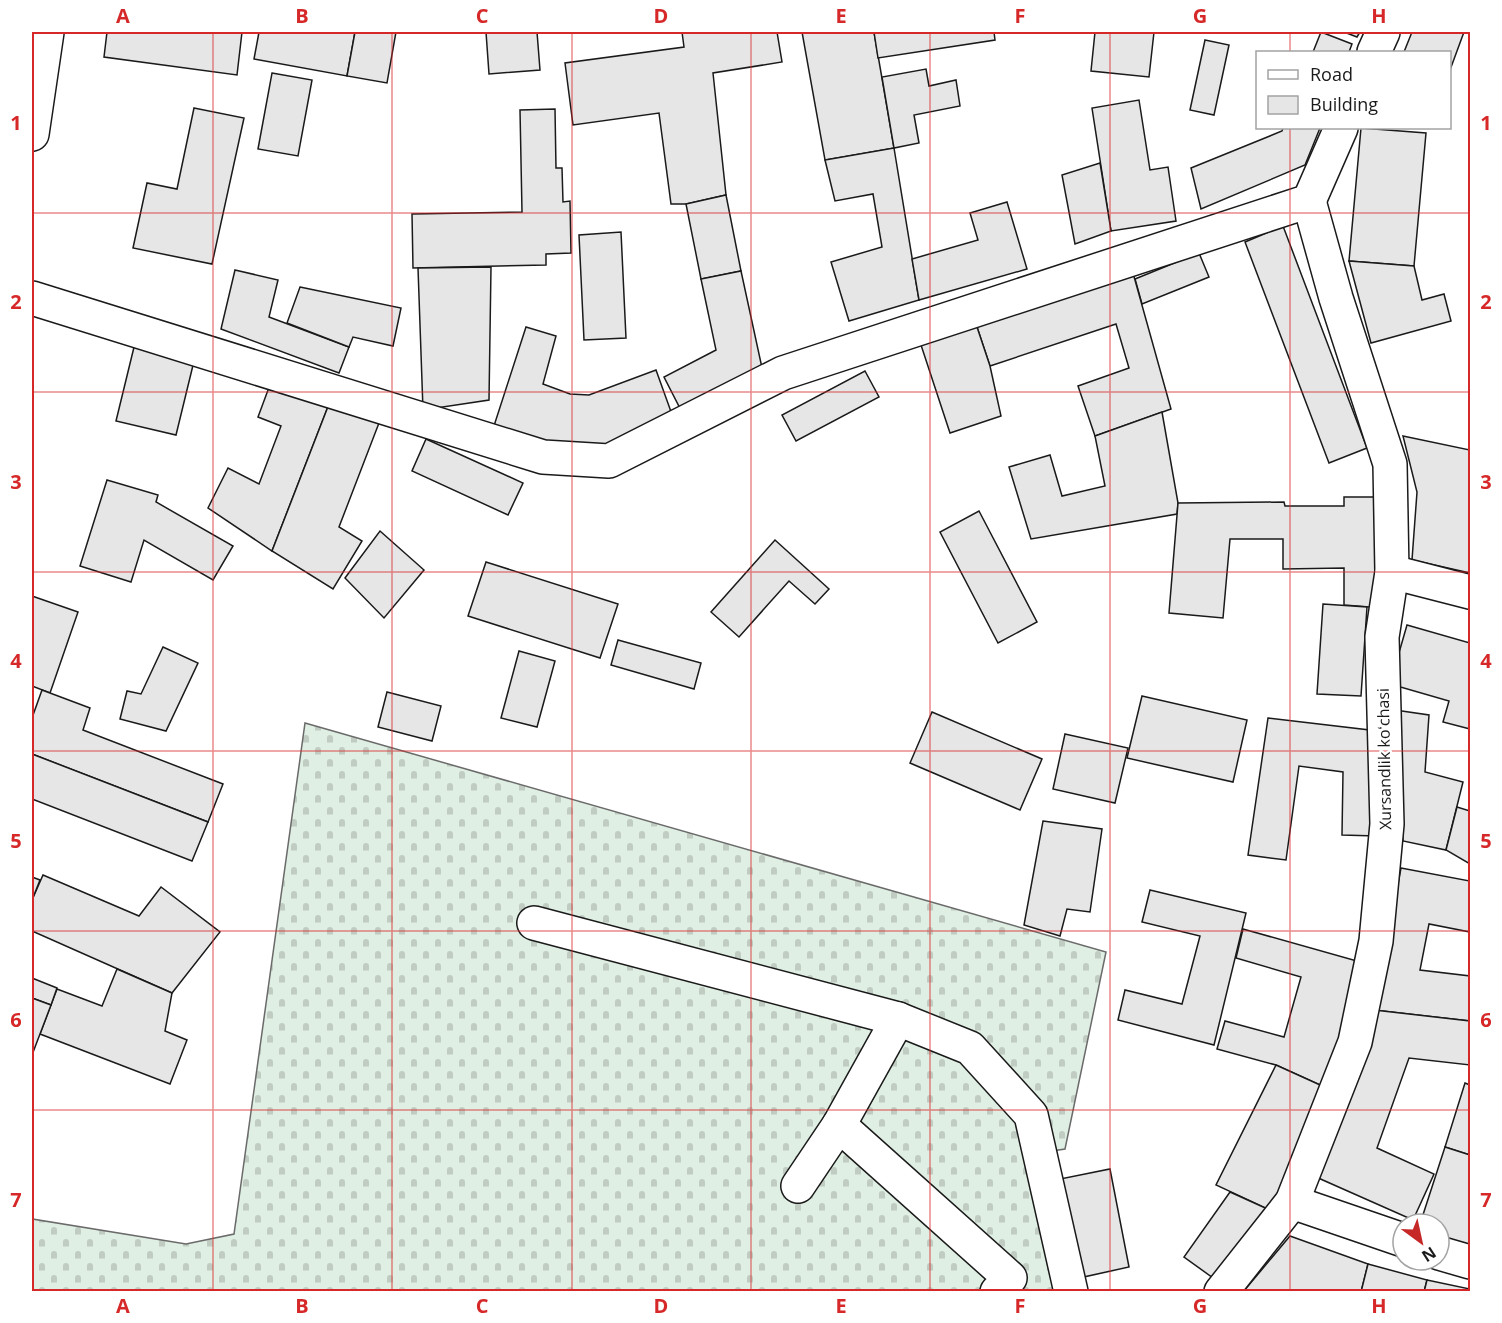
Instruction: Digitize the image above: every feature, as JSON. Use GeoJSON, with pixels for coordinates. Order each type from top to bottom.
{"type":"FeatureCollection","features":[{"type":"Feature","properties":{"kind":"street"},"geometry":{"type":"LineString","coordinates":[[32,135],[47,32]]}},
{"type":"Feature","properties":{"kind":"street"},"geometry":{"type":"LineString","coordinates":[[1374,51],[1383,32]]}},
{"type":"Feature","properties":{"kind":"street"},"geometry":{"type":"LineString","coordinates":[[32,298],[543,458],[609,461],[783,373],[1309,201],[1341,129]]}},
{"type":"Feature","properties":{"kind":"street","name":"Xursandlik koʻchasi"},"geometry":{"type":"LineString","coordinates":[[1221,1292],[1292,1202],[1355,1042],[1376,941],[1387,824],[1383,637],[1392,572],[1390,464],[1335,298],[1309,201]]}},
{"type":"Feature","properties":{"kind":"street"},"geometry":{"type":"LineString","coordinates":[[1392,572],[1470,592]]}},
{"type":"Feature","properties":{"kind":"street"},"geometry":{"type":"LineString","coordinates":[[534,923],[898,1020],[970,1048],[1030,1115],[1071,1292]]}},
{"type":"Feature","properties":{"kind":"street"},"geometry":{"type":"LineString","coordinates":[[798,1186],[838,1125],[898,1020]]}},
{"type":"Feature","properties":{"kind":"street"},"geometry":{"type":"LineString","coordinates":[[838,1125],[1010,1278],[997,1292]]}},
{"type":"Feature","properties":{"kind":"street"},"geometry":{"type":"LineString","coordinates":[[1292,1202],[1391,1236]]}},
{"type":"Feature","properties":{"kind":"street"},"geometry":{"type":"LineString","coordinates":[[1451,1256],[1470,1262]]}},
{"type":"Feature","properties":{"kind":"green space"},"geometry":{"type":"Polygon","coordinates":[[[305,723],[1106,952],[1065,1149],[1038,1153],[1069,1291],[32,1291],[32,1219],[186,1244],[234,1234],[305,723]]]}},
{"type":"Feature","properties":{"kind":"building"},"geometry":{"type":"Polygon","coordinates":[[[107,32],[242,32],[237,75],[104,57],[107,32]]]}},
{"type":"Feature","properties":{"kind":"building"},"geometry":{"type":"Polygon","coordinates":[[[259,32],[355,32],[347,76],[254,59],[259,32]]]}},
{"type":"Feature","properties":{"kind":"building"},"geometry":{"type":"Polygon","coordinates":[[[355,32],[396,32],[387,83],[347,76],[355,32]]]}},
{"type":"Feature","properties":{"kind":"building"},"geometry":{"type":"Polygon","coordinates":[[[486,32],[537,32],[540,70],[489,74],[486,32]]]}},
{"type":"Feature","properties":{"kind":"building"},"geometry":{"type":"Polygon","coordinates":[[[682,32],[777,32],[782,62],[713,73],[726,195],[686,204],[671,204],[659,113],[573,125],[565,63],[684,47],[682,32]]]}},
{"type":"Feature","properties":{"kind":"building"},"geometry":{"type":"Polygon","coordinates":[[[802,32],[874,32],[894,148],[825,160],[802,32]]]}},
{"type":"Feature","properties":{"kind":"building"},"geometry":{"type":"Polygon","coordinates":[[[874,32],[994,32],[995,40],[878,58],[874,32]]]}},
{"type":"Feature","properties":{"kind":"building"},"geometry":{"type":"Polygon","coordinates":[[[1095,32],[1154,32],[1149,77],[1091,71],[1095,32]]]}},
{"type":"Feature","properties":{"kind":"building"},"geometry":{"type":"Polygon","coordinates":[[[1321,32],[1352,44],[1349,51],[1313,51],[1321,32]]]}},
{"type":"Feature","properties":{"kind":"building"},"geometry":{"type":"Polygon","coordinates":[[[1344,32],[1360,32],[1357,37],[1344,32]]]}},
{"type":"Feature","properties":{"kind":"building"},"geometry":{"type":"Polygon","coordinates":[[[1412,32],[1464,32],[1451,67],[1451,51],[1404,51],[1412,32]]]}},
{"type":"Feature","properties":{"kind":"building"},"geometry":{"type":"Polygon","coordinates":[[[1205,40],[1229,45],[1214,115],[1190,110],[1205,40]]]}},
{"type":"Feature","properties":{"kind":"building"},"geometry":{"type":"Polygon","coordinates":[[[926,69],[929,86],[956,80],[960,106],[914,115],[919,143],[894,148],[882,77],[926,69]]]}},
{"type":"Feature","properties":{"kind":"building"},"geometry":{"type":"Polygon","coordinates":[[[272,73],[312,80],[298,156],[258,149],[272,73]]]}},
{"type":"Feature","properties":{"kind":"building"},"geometry":{"type":"Polygon","coordinates":[[[1139,100],[1150,170],[1168,167],[1176,221],[1111,231],[1092,108],[1139,100]]]}},
{"type":"Feature","properties":{"kind":"building"},"geometry":{"type":"Polygon","coordinates":[[[194,108],[244,118],[212,264],[133,248],[147,183],[177,189],[194,108]]]}},
{"type":"Feature","properties":{"kind":"building"},"geometry":{"type":"Polygon","coordinates":[[[555,109],[556,168],[562,168],[563,202],[570,201],[571,253],[546,254],[546,265],[413,268],[412,214],[522,212],[520,110],[555,109]]]}},
{"type":"Feature","properties":{"kind":"building"},"geometry":{"type":"Polygon","coordinates":[[[1283,129],[1320,129],[1305,165],[1201,209],[1191,168],[1283,129]]]}},
{"type":"Feature","properties":{"kind":"building"},"geometry":{"type":"Polygon","coordinates":[[[1361,129],[1426,133],[1414,266],[1349,261],[1361,129]]]}},
{"type":"Feature","properties":{"kind":"building"},"geometry":{"type":"Polygon","coordinates":[[[894,148],[919,300],[849,321],[831,262],[882,247],[873,194],[835,201],[825,160],[894,148]]]}},
{"type":"Feature","properties":{"kind":"building"},"geometry":{"type":"Polygon","coordinates":[[[1100,163],[1111,231],[1075,244],[1062,175],[1100,163]]]}},
{"type":"Feature","properties":{"kind":"building"},"geometry":{"type":"Polygon","coordinates":[[[726,195],[741,271],[701,279],[686,204],[726,195]]]}},
{"type":"Feature","properties":{"kind":"building"},"geometry":{"type":"Polygon","coordinates":[[[1007,202],[1027,269],[919,300],[912,259],[978,240],[970,213],[1007,202]]]}},
{"type":"Feature","properties":{"kind":"building"},"geometry":{"type":"Polygon","coordinates":[[[1283,226],[1367,448],[1329,463],[1245,242],[1283,226]]]}},
{"type":"Feature","properties":{"kind":"building"},"geometry":{"type":"Polygon","coordinates":[[[621,232],[626,338],[584,340],[579,235],[621,232]]]}},
{"type":"Feature","properties":{"kind":"building"},"geometry":{"type":"Polygon","coordinates":[[[1199,253],[1209,277],[1142,304],[1135,279],[1199,253]]]}},
{"type":"Feature","properties":{"kind":"building"},"geometry":{"type":"Polygon","coordinates":[[[1349,261],[1414,266],[1422,300],[1444,294],[1451,321],[1371,343],[1349,261]]]}},
{"type":"Feature","properties":{"kind":"building"},"geometry":{"type":"Polygon","coordinates":[[[491,267],[489,400],[423,410],[418,268],[491,267]]]}},
{"type":"Feature","properties":{"kind":"building"},"geometry":{"type":"Polygon","coordinates":[[[235,270],[278,280],[269,317],[349,347],[339,373],[221,329],[235,270]]]}},
{"type":"Feature","properties":{"kind":"building"},"geometry":{"type":"Polygon","coordinates":[[[741,271],[764,377],[685,418],[664,377],[716,350],[701,279],[741,271]]]}},
{"type":"Feature","properties":{"kind":"building"},"geometry":{"type":"Polygon","coordinates":[[[1133,273],[1171,409],[1095,436],[1078,386],[1129,368],[1116,324],[990,366],[976,324],[1133,273]]]}},
{"type":"Feature","properties":{"kind":"building"},"geometry":{"type":"Polygon","coordinates":[[[300,287],[401,308],[393,346],[353,337],[349,347],[287,323],[300,287]]]}},
{"type":"Feature","properties":{"kind":"building"},"geometry":{"type":"Polygon","coordinates":[[[976,324],[990,366],[1001,416],[950,433],[920,342],[976,324]]]}},
{"type":"Feature","properties":{"kind":"building"},"geometry":{"type":"Polygon","coordinates":[[[526,327],[556,336],[543,384],[570,394],[589,395],[656,370],[674,420],[586,453],[492,432],[526,327]]]}},
{"type":"Feature","properties":{"kind":"building"},"geometry":{"type":"Polygon","coordinates":[[[135,343],[195,357],[176,435],[116,421],[135,343]]]}},
{"type":"Feature","properties":{"kind":"building"},"geometry":{"type":"Polygon","coordinates":[[[865,371],[879,397],[796,441],[782,415],[865,371]]]}},
{"type":"Feature","properties":{"kind":"building"},"geometry":{"type":"Polygon","coordinates":[[[271,382],[329,404],[272,551],[208,508],[228,468],[259,484],[281,426],[258,417],[271,382]]]}},
{"type":"Feature","properties":{"kind":"building"},"geometry":{"type":"Polygon","coordinates":[[[329,404],[379,423],[339,527],[362,541],[333,589],[272,551],[329,404]]]}},
{"type":"Feature","properties":{"kind":"building"},"geometry":{"type":"Polygon","coordinates":[[[1162,412],[1178,503],[1177,514],[1031,539],[1009,467],[1050,455],[1062,496],[1105,486],[1095,436],[1162,412]]]}},
{"type":"Feature","properties":{"kind":"building"},"geometry":{"type":"Polygon","coordinates":[[[1403,436],[1470,450],[1470,573],[1412,560],[1417,492],[1403,436]]]}},
{"type":"Feature","properties":{"kind":"building"},"geometry":{"type":"Polygon","coordinates":[[[426,439],[523,483],[508,515],[412,471],[426,439]]]}},
{"type":"Feature","properties":{"kind":"building"},"geometry":{"type":"Polygon","coordinates":[[[107,480],[158,495],[156,502],[233,546],[213,580],[144,540],[131,582],[80,566],[107,480]]]}},
{"type":"Feature","properties":{"kind":"building"},"geometry":{"type":"Polygon","coordinates":[[[1344,497],[1381,497],[1382,608],[1344,605],[1344,568],[1283,569],[1283,539],[1230,539],[1223,618],[1169,613],[1178,503],[1284,502],[1285,506],[1344,506],[1344,497]]]}},
{"type":"Feature","properties":{"kind":"building"},"geometry":{"type":"Polygon","coordinates":[[[979,511],[1037,622],[998,643],[940,532],[979,511]]]}},
{"type":"Feature","properties":{"kind":"building"},"geometry":{"type":"Polygon","coordinates":[[[380,531],[424,570],[384,618],[345,578],[380,531]]]}},
{"type":"Feature","properties":{"kind":"building"},"geometry":{"type":"Polygon","coordinates":[[[775,540],[829,589],[815,604],[789,581],[739,637],[711,612],[775,540]]]}},
{"type":"Feature","properties":{"kind":"building"},"geometry":{"type":"Polygon","coordinates":[[[486,562],[618,604],[600,658],[468,616],[486,562]]]}},
{"type":"Feature","properties":{"kind":"building"},"geometry":{"type":"Polygon","coordinates":[[[32,596],[78,612],[50,693],[32,686],[32,596]]]}},
{"type":"Feature","properties":{"kind":"building"},"geometry":{"type":"Polygon","coordinates":[[[1323,604],[1367,607],[1361,696],[1317,694],[1323,604]]]}},
{"type":"Feature","properties":{"kind":"building"},"geometry":{"type":"Polygon","coordinates":[[[1407,625],[1470,643],[1470,729],[1443,722],[1449,701],[1390,684],[1407,625]]]}},
{"type":"Feature","properties":{"kind":"building"},"geometry":{"type":"Polygon","coordinates":[[[618,640],[701,663],[694,689],[611,665],[618,640]]]}},
{"type":"Feature","properties":{"kind":"building"},"geometry":{"type":"Polygon","coordinates":[[[163,647],[198,663],[166,731],[120,719],[127,691],[141,694],[163,647]]]}},
{"type":"Feature","properties":{"kind":"building"},"geometry":{"type":"Polygon","coordinates":[[[519,651],[555,661],[537,727],[501,718],[519,651]]]}},
{"type":"Feature","properties":{"kind":"building"},"geometry":{"type":"Polygon","coordinates":[[[42,690],[90,708],[83,730],[223,784],[208,822],[32,754],[32,718],[42,690]]]}},
{"type":"Feature","properties":{"kind":"building"},"geometry":{"type":"Polygon","coordinates":[[[387,692],[441,706],[432,741],[378,727],[387,692]]]}},
{"type":"Feature","properties":{"kind":"building"},"geometry":{"type":"Polygon","coordinates":[[[1142,696],[1247,720],[1233,782],[1127,758],[1142,696]]]}},
{"type":"Feature","properties":{"kind":"building"},"geometry":{"type":"Polygon","coordinates":[[[1395,710],[1429,715],[1425,772],[1463,782],[1446,850],[1403,841],[1395,710]]]}},
{"type":"Feature","properties":{"kind":"building"},"geometry":{"type":"Polygon","coordinates":[[[932,712],[1042,759],[1020,810],[910,763],[932,712]]]}},
{"type":"Feature","properties":{"kind":"building"},"geometry":{"type":"Polygon","coordinates":[[[1268,718],[1378,731],[1376,836],[1342,835],[1343,772],[1299,766],[1286,860],[1248,855],[1268,718]]]}},
{"type":"Feature","properties":{"kind":"building"},"geometry":{"type":"Polygon","coordinates":[[[1065,734],[1128,748],[1115,803],[1053,789],[1065,734]]]}},
{"type":"Feature","properties":{"kind":"building"},"geometry":{"type":"Polygon","coordinates":[[[32,754],[208,822],[192,861],[32,799],[32,754]]]}},
{"type":"Feature","properties":{"kind":"building"},"geometry":{"type":"Polygon","coordinates":[[[1457,807],[1470,811],[1470,864],[1446,850],[1457,807]]]}},
{"type":"Feature","properties":{"kind":"building"},"geometry":{"type":"Polygon","coordinates":[[[1043,821],[1102,829],[1090,912],[1067,909],[1060,936],[1024,925],[1043,821]]]}},
{"type":"Feature","properties":{"kind":"building"},"geometry":{"type":"Polygon","coordinates":[[[1401,868],[1470,881],[1470,932],[1429,924],[1420,970],[1470,976],[1470,1021],[1374,1010],[1401,868]]]}},
{"type":"Feature","properties":{"kind":"building"},"geometry":{"type":"Polygon","coordinates":[[[43,875],[139,916],[161,887],[220,932],[172,993],[32,931],[32,900],[43,875]]]}},
{"type":"Feature","properties":{"kind":"building"},"geometry":{"type":"Polygon","coordinates":[[[32,877],[40,880],[32,900],[32,877]]]}},
{"type":"Feature","properties":{"kind":"building"},"geometry":{"type":"Polygon","coordinates":[[[1150,890],[1246,913],[1214,1045],[1118,1020],[1125,990],[1182,1004],[1200,936],[1142,922],[1150,890]]]}},
{"type":"Feature","properties":{"kind":"building"},"geometry":{"type":"Polygon","coordinates":[[[1243,929],[1364,963],[1329,1089],[1276,1065],[1217,1049],[1225,1021],[1284,1037],[1301,977],[1236,958],[1243,929]]]}},
{"type":"Feature","properties":{"kind":"building"},"geometry":{"type":"Polygon","coordinates":[[[117,969],[172,993],[165,1031],[187,1040],[170,1084],[40,1034],[57,989],[102,1006],[117,969]]]}},
{"type":"Feature","properties":{"kind":"building"},"geometry":{"type":"Polygon","coordinates":[[[32,978],[57,988],[51,1005],[32,998],[32,978]]]}},
{"type":"Feature","properties":{"kind":"building"},"geometry":{"type":"Polygon","coordinates":[[[32,998],[51,1005],[32,1055],[32,998]]]}},
{"type":"Feature","properties":{"kind":"building"},"geometry":{"type":"Polygon","coordinates":[[[1374,1010],[1470,1021],[1470,1065],[1409,1058],[1377,1148],[1434,1174],[1417,1212],[1395,1212],[1316,1177],[1374,1010]]]}},
{"type":"Feature","properties":{"kind":"building"},"geometry":{"type":"Polygon","coordinates":[[[1276,1065],[1329,1089],[1272,1211],[1216,1185],[1276,1065]]]}},
{"type":"Feature","properties":{"kind":"building"},"geometry":{"type":"Polygon","coordinates":[[[1465,1083],[1470,1085],[1470,1155],[1445,1147],[1465,1083]]]}},
{"type":"Feature","properties":{"kind":"building"},"geometry":{"type":"Polygon","coordinates":[[[1445,1147],[1470,1155],[1470,1249],[1451,1243],[1451,1212],[1424,1212],[1445,1147]]]}},
{"type":"Feature","properties":{"kind":"building"},"geometry":{"type":"Polygon","coordinates":[[[1110,1169],[1129,1267],[1079,1278],[1060,1179],[1110,1169]]]}},
{"type":"Feature","properties":{"kind":"building"},"geometry":{"type":"Polygon","coordinates":[[[1230,1192],[1272,1211],[1220,1283],[1184,1257],[1230,1192]]]}},
{"type":"Feature","properties":{"kind":"building"},"geometry":{"type":"Polygon","coordinates":[[[1290,1236],[1368,1264],[1361,1292],[1243,1292],[1290,1236]]]}},
{"type":"Feature","properties":{"kind":"building"},"geometry":{"type":"Polygon","coordinates":[[[1368,1264],[1427,1280],[1424,1292],[1361,1292],[1368,1264]]]}},
{"type":"Feature","properties":{"kind":"building"},"geometry":{"type":"Polygon","coordinates":[[[1427,1280],[1470,1289],[1470,1292],[1424,1292],[1427,1280]]]}}]}
